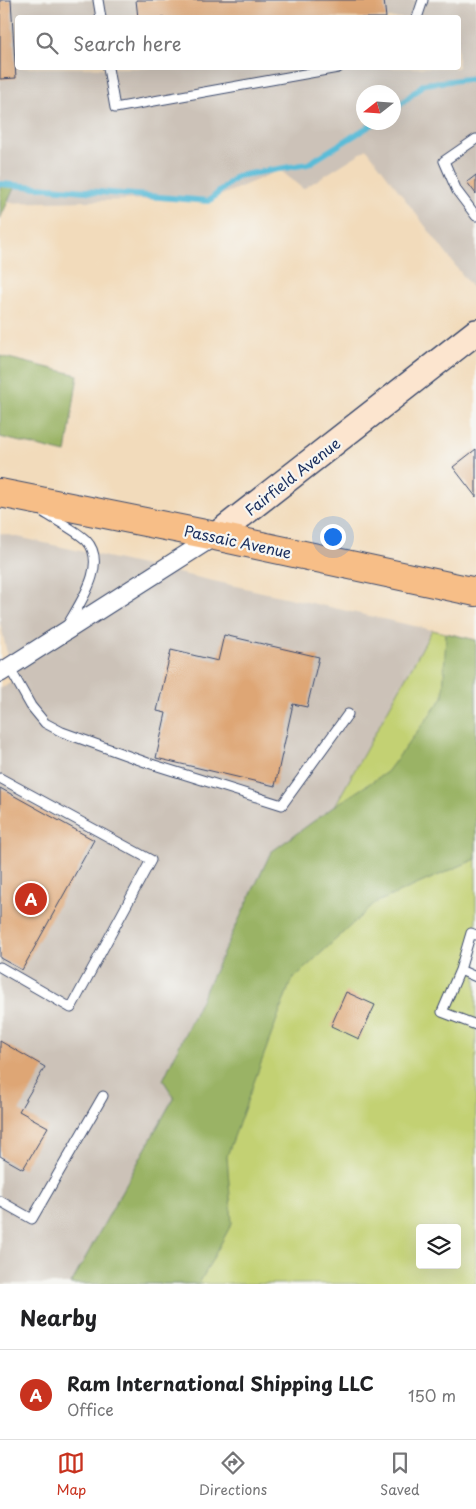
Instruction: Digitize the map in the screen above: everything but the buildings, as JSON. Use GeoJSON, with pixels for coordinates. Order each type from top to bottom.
{"type":"FeatureCollection","features":[{"type":"Feature","properties":{"kind":"main road","name":"Passaic Avenue"},"geometry":{"type":"LineString","coordinates":[[9,495],[215,536],[476,592]]}},
{"type":"Feature","properties":{"kind":"street","name":"Fairfield Avenue"},"geometry":{"type":"LineString","coordinates":[[5,670],[215,536],[476,332]]}},
{"type":"Feature","properties":{"kind":"lane"},"geometry":{"type":"LineString","coordinates":[[98,0],[100,15]]}},
{"type":"Feature","properties":{"kind":"lane"},"geometry":{"type":"LineString","coordinates":[[418,15],[423,0]]}},
{"type":"Feature","properties":{"kind":"lane"},"geometry":{"type":"LineString","coordinates":[[108,70],[115,108],[327,70]]}},
{"type":"Feature","properties":{"kind":"lane"},"geometry":{"type":"LineString","coordinates":[[476,139],[444,161],[457,191],[476,216]]}},
{"type":"Feature","properties":{"kind":"lane"},"geometry":{"type":"LineString","coordinates":[[9,495],[87,541],[91,551],[94,571],[91,583],[63,633]]}},
{"type":"Feature","properties":{"kind":"lane"},"geometry":{"type":"LineString","coordinates":[[5,670],[46,723],[62,732],[148,763],[282,805],[348,714]]}},
{"type":"Feature","properties":{"kind":"lane"},"geometry":{"type":"LineString","coordinates":[[0,778],[151,860],[71,1008],[0,967]]}},
{"type":"Feature","properties":{"kind":"lane"},"geometry":{"type":"LineString","coordinates":[[473,934],[442,1012],[476,1025]]}},
{"type":"Feature","properties":{"kind":"lane"},"geometry":{"type":"LineString","coordinates":[[460,970],[476,977]]}},
{"type":"Feature","properties":{"kind":"lane"},"geometry":{"type":"LineString","coordinates":[[0,1201],[32,1219],[103,1096]]}},
{"type":"Feature","properties":{"kind":"shaded area"},"geometry":{"type":"Polygon","coordinates":[[[0,0],[476,0],[476,293],[367,149],[303,189],[280,170],[215,198],[0,203],[0,0]]]}},
{"type":"Feature","properties":{"kind":"shaded area"},"geometry":{"type":"Polygon","coordinates":[[[0,533],[432,630],[71,1284],[0,1284],[0,689],[13,680],[0,622],[0,533]]]}},
{"type":"Feature","properties":{"kind":"green space"},"geometry":{"type":"Polygon","coordinates":[[[0,184],[15,186],[0,219],[0,184]]]}},
{"type":"Feature","properties":{"kind":"green space"},"geometry":{"type":"Polygon","coordinates":[[[0,356],[78,375],[66,453],[0,437],[0,356]]]}},
{"type":"Feature","properties":{"kind":"green space"},"geometry":{"type":"Polygon","coordinates":[[[432,630],[476,640],[476,1284],[71,1284],[432,630]]]}},
{"type":"Feature","properties":{"kind":"green space"},"geometry":{"type":"Polygon","coordinates":[[[446,633],[476,640],[476,859],[375,903],[291,981],[227,1156],[232,1223],[199,1284],[71,1284],[174,1097],[163,1080],[271,852],[336,805],[387,772],[443,697],[446,633]]]}},
{"type":"Feature","properties":{"kind":"waterway"},"geometry":{"type":"LineString","coordinates":[[401,104],[424,84],[476,78]]}},
{"type":"Feature","properties":{"kind":"waterway"},"geometry":{"type":"LineString","coordinates":[[0,184],[209,201],[237,176],[308,164],[363,130]]}},
{"type":"Feature","properties":{"kind":"place","name":"Ram International Shipping LLC"},"geometry":{"type":"Point","coordinates":[31,899]}}]}
